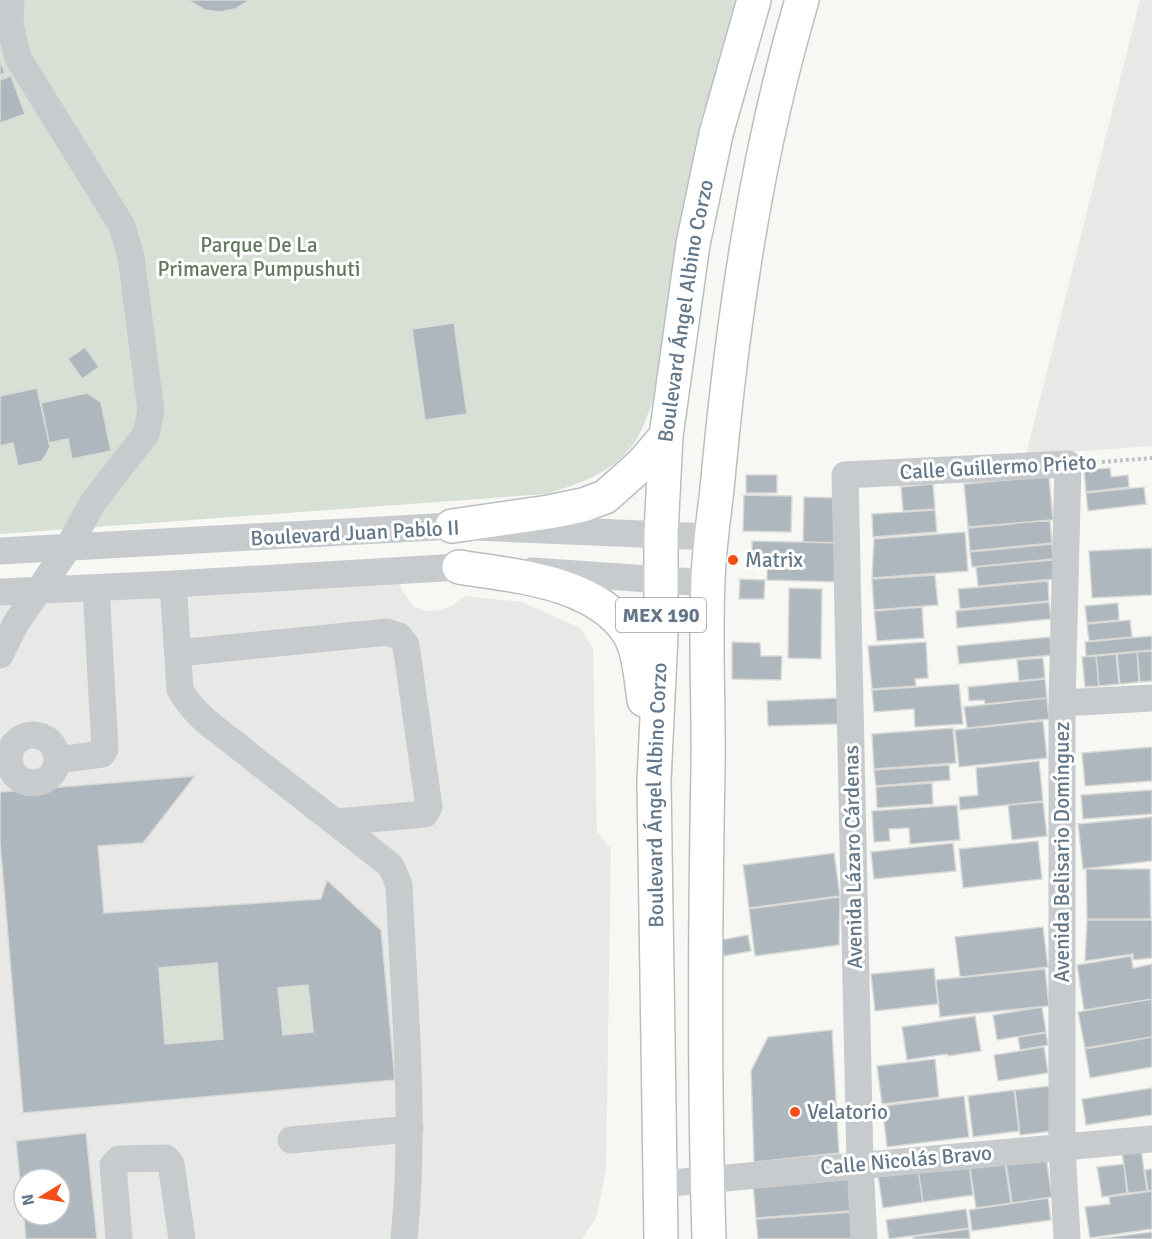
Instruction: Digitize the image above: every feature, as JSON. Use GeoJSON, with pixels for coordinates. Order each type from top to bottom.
{"type":"FeatureCollection","features":[{"type":"Feature","properties":{"kind":"main road","name":"Boulevard Ángel Albino Corzo"},"geometry":{"type":"LineString","coordinates":[[661,1239],[654,781],[666,436],[693,244],[716,134],[754,0]]}},
{"type":"Feature","properties":{"kind":"main road","name":"MEX 190"},"geometry":{"type":"LineString","coordinates":[[709,1239],[705,881],[708,583],[711,537],[728,372],[740,287],[775,108],[790,40],[802,0]]}},
{"type":"Feature","properties":{"kind":"main road"},"geometry":{"type":"LineString","coordinates":[[452,526],[549,513],[606,497],[642,464],[666,436]]}},
{"type":"Feature","properties":{"kind":"main road"},"geometry":{"type":"LineString","coordinates":[[459,567],[543,580],[584,595],[607,611],[628,633],[639,664],[654,781]]}},
{"type":"Feature","properties":{"kind":"main road"},"geometry":{"type":"LineString","coordinates":[[643,1239],[660,1184]]}},
{"type":"Feature","properties":{"kind":"street"},"geometry":{"type":"LineString","coordinates":[[0,655],[16,622],[68,548],[93,502],[146,434],[151,411],[131,257],[122,226],[18,58],[10,24],[11,0]]}},
{"type":"Feature","properties":{"kind":"street","name":"Calle Guillermo Prieto"},"geometry":{"type":"LineString","coordinates":[[844,475],[1068,465]]}},
{"type":"Feature","properties":{"kind":"street","name":"Avenida Belisario Domínguez"},"geometry":{"type":"LineString","coordinates":[[1067,1239],[1062,1146],[1062,704],[1068,465]]}},
{"type":"Feature","properties":{"kind":"street","name":"Avenida Lázaro Cárdenas"},"geometry":{"type":"LineString","coordinates":[[844,475],[860,1164],[864,1239]]}},
{"type":"Feature","properties":{"kind":"street","name":"Boulevard Juan Pablo II"},"geometry":{"type":"LineString","coordinates":[[0,551],[452,526],[711,537]]}},
{"type":"Feature","properties":{"kind":"street","name":"Boulevard Juan Pablo II"},"geometry":{"type":"LineString","coordinates":[[0,592],[459,567],[708,583]]}},
{"type":"Feature","properties":{"kind":"street"},"geometry":{"type":"LineString","coordinates":[[173,584],[180,689],[185,701],[255,760],[391,866],[399,885],[410,1129],[409,1187],[404,1239]]}},
{"type":"Feature","properties":{"kind":"street"},"geometry":{"type":"LineString","coordinates":[[58,760],[102,754],[105,749],[96,588]]}},
{"type":"Feature","properties":{"kind":"street"},"geometry":{"type":"LineString","coordinates":[[178,653],[387,632],[399,636],[406,645],[429,807],[424,813],[337,822]]}},
{"type":"Feature","properties":{"kind":"street"},"geometry":{"type":"LineString","coordinates":[[1062,704],[1152,698]]}},
{"type":"Feature","properties":{"kind":"street"},"geometry":{"type":"LineString","coordinates":[[291,1140],[410,1129]]}},
{"type":"Feature","properties":{"kind":"street","name":"Calle Nicolás Bravo"},"geometry":{"type":"LineString","coordinates":[[660,1184],[1152,1139]]}},
{"type":"Feature","properties":{"kind":"street"},"geometry":{"type":"LineString","coordinates":[[119,1239],[113,1165],[119,1159],[166,1158],[171,1164],[182,1239]]}},
{"type":"Feature","properties":{"kind":"path","name":"Calle Guillermo Prieto"},"geometry":{"type":"LineString","coordinates":[[1068,465],[1152,458]]}},
{"type":"Feature","properties":{"kind":"shaded area"},"geometry":{"type":"Polygon","coordinates":[[[1140,0],[1152,0],[1152,446],[1026,455],[1140,0]]]}},
{"type":"Feature","properties":{"kind":"shaded area"},"geometry":{"type":"Polygon","coordinates":[[[398,580],[413,606],[426,611],[441,610],[465,596],[522,602],[580,628],[593,648],[597,831],[611,849],[606,1170],[596,1218],[582,1239],[0,1239],[0,602],[398,580]]]}},
{"type":"Feature","properties":{"kind":"green space","name":"Parque De La Primavera Pumpushuti"},"geometry":{"type":"Polygon","coordinates":[[[0,0],[740,0],[700,124],[652,404],[637,439],[619,460],[597,475],[546,494],[0,534],[0,0]]]}},
{"type":"Feature","properties":{"kind":"green space"},"geometry":{"type":"Polygon","coordinates":[[[217,963],[223,1039],[165,1044],[159,968],[217,963]]]}},
{"type":"Feature","properties":{"kind":"green space"},"geometry":{"type":"Polygon","coordinates":[[[308,985],[313,1032],[283,1035],[278,988],[308,985]]]}},
{"type":"Feature","properties":{"kind":"building"},"geometry":{"type":"Polygon","coordinates":[[[188,0],[250,0],[235,9],[220,12],[205,10],[188,0]]]}},
{"type":"Feature","properties":{"kind":"building"},"geometry":{"type":"Polygon","coordinates":[[[0,61],[5,73],[0,75],[0,61]]]}},
{"type":"Feature","properties":{"kind":"building"},"geometry":{"type":"Polygon","coordinates":[[[11,76],[25,114],[0,123],[0,80],[11,76]]]}},
{"type":"Feature","properties":{"kind":"building"},"geometry":{"type":"Polygon","coordinates":[[[454,323],[467,414],[425,420],[412,329],[454,323]]]}},
{"type":"Feature","properties":{"kind":"building"},"geometry":{"type":"Polygon","coordinates":[[[85,347],[99,367],[82,379],[68,359],[85,347]]]}},
{"type":"Feature","properties":{"kind":"building"},"geometry":{"type":"Polygon","coordinates":[[[37,388],[50,447],[42,461],[18,466],[13,443],[0,446],[0,396],[37,388]]]}},
{"type":"Feature","properties":{"kind":"building"},"geometry":{"type":"Polygon","coordinates":[[[87,393],[101,402],[111,451],[72,459],[68,439],[49,443],[41,403],[87,393]]]}},
{"type":"Feature","properties":{"kind":"building"},"geometry":{"type":"Polygon","coordinates":[[[1110,468],[1111,477],[1128,475],[1129,487],[1086,492],[1084,470],[1110,468]]]}},
{"type":"Feature","properties":{"kind":"building"},"geometry":{"type":"Polygon","coordinates":[[[746,475],[777,475],[777,493],[746,493],[746,475]]]}},
{"type":"Feature","properties":{"kind":"building"},"geometry":{"type":"Polygon","coordinates":[[[1049,476],[1053,520],[968,527],[964,484],[1049,476]]]}},
{"type":"Feature","properties":{"kind":"building"},"geometry":{"type":"Polygon","coordinates":[[[933,484],[935,509],[903,511],[901,487],[933,484]]]}},
{"type":"Feature","properties":{"kind":"building"},"geometry":{"type":"Polygon","coordinates":[[[1144,487],[1146,504],[1088,511],[1086,493],[1144,487]]]}},
{"type":"Feature","properties":{"kind":"building"},"geometry":{"type":"Polygon","coordinates":[[[744,495],[792,496],[791,532],[743,531],[744,495]]]}},
{"type":"Feature","properties":{"kind":"building"},"geometry":{"type":"Polygon","coordinates":[[[804,497],[841,498],[841,543],[803,542],[804,497]]]}},
{"type":"Feature","properties":{"kind":"building"},"geometry":{"type":"Polygon","coordinates":[[[935,510],[937,532],[873,537],[872,514],[935,510]]]}},
{"type":"Feature","properties":{"kind":"building"},"geometry":{"type":"Polygon","coordinates":[[[1050,520],[1052,543],[970,551],[968,528],[1050,520]]]}},
{"type":"Feature","properties":{"kind":"building"},"geometry":{"type":"Polygon","coordinates":[[[965,532],[968,571],[872,578],[874,539],[965,532]]]}},
{"type":"Feature","properties":{"kind":"building"},"geometry":{"type":"Polygon","coordinates":[[[752,541],[840,543],[840,582],[767,580],[767,564],[752,564],[752,541]]]}},
{"type":"Feature","properties":{"kind":"building"},"geometry":{"type":"Polygon","coordinates":[[[1052,544],[1053,559],[972,567],[970,552],[1052,544]]]}},
{"type":"Feature","properties":{"kind":"building"},"geometry":{"type":"Polygon","coordinates":[[[1152,548],[1152,595],[1092,598],[1089,551],[1152,548]]]}},
{"type":"Feature","properties":{"kind":"building"},"geometry":{"type":"Polygon","coordinates":[[[1053,560],[1055,579],[978,586],[976,567],[1053,560]]]}},
{"type":"Feature","properties":{"kind":"building"},"geometry":{"type":"Polygon","coordinates":[[[935,575],[938,605],[874,610],[872,579],[935,575]]]}},
{"type":"Feature","properties":{"kind":"building"},"geometry":{"type":"Polygon","coordinates":[[[740,579],[765,580],[764,599],[739,599],[740,579]]]}},
{"type":"Feature","properties":{"kind":"building"},"geometry":{"type":"Polygon","coordinates":[[[1048,581],[1049,601],[960,609],[958,589],[1048,581]]]}},
{"type":"Feature","properties":{"kind":"building"},"geometry":{"type":"Polygon","coordinates":[[[789,588],[822,589],[821,659],[788,658],[789,588]]]}},
{"type":"Feature","properties":{"kind":"building"},"geometry":{"type":"Polygon","coordinates":[[[1049,602],[1051,619],[957,628],[956,611],[1049,602]]]}},
{"type":"Feature","properties":{"kind":"building"},"geometry":{"type":"Polygon","coordinates":[[[1118,603],[1119,620],[1087,623],[1085,606],[1118,603]]]}},
{"type":"Feature","properties":{"kind":"building"},"geometry":{"type":"Polygon","coordinates":[[[922,607],[924,638],[877,641],[874,611],[922,607]]]}},
{"type":"Feature","properties":{"kind":"building"},"geometry":{"type":"Polygon","coordinates":[[[1130,620],[1132,637],[1089,641],[1087,624],[1130,620]]]}},
{"type":"Feature","properties":{"kind":"building"},"geometry":{"type":"Polygon","coordinates":[[[1152,636],[1152,650],[1086,656],[1085,642],[1152,636]]]}},
{"type":"Feature","properties":{"kind":"building"},"geometry":{"type":"Polygon","coordinates":[[[1050,637],[1052,655],[959,664],[957,646],[1050,637]]]}},
{"type":"Feature","properties":{"kind":"building"},"geometry":{"type":"Polygon","coordinates":[[[732,642],[760,643],[761,656],[782,656],[781,680],[732,679],[732,642]]]}},
{"type":"Feature","properties":{"kind":"building"},"geometry":{"type":"Polygon","coordinates":[[[926,642],[928,678],[915,679],[916,686],[872,689],[868,646],[926,642]]]}},
{"type":"Feature","properties":{"kind":"building"},"geometry":{"type":"Polygon","coordinates":[[[1152,651],[1152,681],[1140,682],[1137,652],[1152,651]]]}},
{"type":"Feature","properties":{"kind":"building"},"geometry":{"type":"Polygon","coordinates":[[[1137,652],[1139,682],[1120,684],[1117,654],[1137,652]]]}},
{"type":"Feature","properties":{"kind":"building"},"geometry":{"type":"Polygon","coordinates":[[[1116,654],[1119,684],[1099,686],[1096,656],[1116,654]]]}},
{"type":"Feature","properties":{"kind":"building"},"geometry":{"type":"Polygon","coordinates":[[[1096,656],[1099,686],[1085,687],[1082,657],[1096,656]]]}},
{"type":"Feature","properties":{"kind":"building"},"geometry":{"type":"Polygon","coordinates":[[[1043,658],[1045,678],[1019,681],[1017,660],[1043,658]]]}},
{"type":"Feature","properties":{"kind":"building"},"geometry":{"type":"Polygon","coordinates":[[[1045,679],[1047,698],[985,704],[984,700],[969,701],[968,687],[1045,679]]]}},
{"type":"Feature","properties":{"kind":"building"},"geometry":{"type":"Polygon","coordinates":[[[959,684],[963,724],[915,727],[914,709],[874,712],[872,690],[959,684]]]}},
{"type":"Feature","properties":{"kind":"building"},"geometry":{"type":"Polygon","coordinates":[[[838,698],[839,724],[768,726],[767,701],[838,698]]]}},
{"type":"Feature","properties":{"kind":"building"},"geometry":{"type":"Polygon","coordinates":[[[1047,698],[1049,719],[967,728],[964,707],[1047,698]]]}},
{"type":"Feature","properties":{"kind":"building"},"geometry":{"type":"Polygon","coordinates":[[[1043,721],[1047,758],[959,767],[955,730],[1043,721]]]}},
{"type":"Feature","properties":{"kind":"building"},"geometry":{"type":"Polygon","coordinates":[[[953,728],[956,763],[874,769],[872,734],[953,728]]]}},
{"type":"Feature","properties":{"kind":"building"},"geometry":{"type":"Polygon","coordinates":[[[1152,747],[1152,781],[1085,786],[1082,753],[1152,747]]]}},
{"type":"Feature","properties":{"kind":"building"},"geometry":{"type":"Polygon","coordinates":[[[1039,761],[1043,801],[960,810],[959,797],[978,795],[976,768],[1039,761]]]}},
{"type":"Feature","properties":{"kind":"building"},"geometry":{"type":"Polygon","coordinates":[[[949,765],[950,780],[876,786],[874,770],[949,765]]]}},
{"type":"Feature","properties":{"kind":"building"},"geometry":{"type":"Polygon","coordinates":[[[195,776],[143,843],[98,846],[104,913],[321,899],[327,880],[381,930],[395,1080],[23,1113],[0,842],[0,792],[195,776]],[[217,963],[159,968],[165,1044],[223,1039],[217,963]],[[308,985],[278,988],[283,1035],[313,1032],[308,985]]]}},
{"type":"Feature","properties":{"kind":"building"},"geometry":{"type":"Polygon","coordinates":[[[932,783],[933,804],[877,808],[876,787],[932,783]]]}},
{"type":"Feature","properties":{"kind":"building"},"geometry":{"type":"Polygon","coordinates":[[[1152,790],[1152,814],[1083,819],[1081,795],[1152,790]]]}},
{"type":"Feature","properties":{"kind":"building"},"geometry":{"type":"Polygon","coordinates":[[[1043,802],[1047,836],[1012,840],[1008,805],[1043,802]]]}},
{"type":"Feature","properties":{"kind":"building"},"geometry":{"type":"Polygon","coordinates":[[[957,805],[960,840],[910,844],[909,828],[889,829],[890,841],[874,842],[872,811],[957,805]]]}},
{"type":"Feature","properties":{"kind":"building"},"geometry":{"type":"Polygon","coordinates":[[[1152,817],[1152,861],[1083,869],[1078,824],[1152,817]]]}},
{"type":"Feature","properties":{"kind":"building"},"geometry":{"type":"Polygon","coordinates":[[[1038,841],[1042,879],[963,888],[959,849],[1038,841]]]}},
{"type":"Feature","properties":{"kind":"building"},"geometry":{"type":"Polygon","coordinates":[[[953,843],[956,871],[874,879],[871,852],[953,843]]]}},
{"type":"Feature","properties":{"kind":"building"},"geometry":{"type":"Polygon","coordinates":[[[834,853],[840,896],[749,908],[743,865],[834,853]]]}},
{"type":"Feature","properties":{"kind":"building"},"geometry":{"type":"Polygon","coordinates":[[[1086,869],[1150,869],[1151,919],[1087,919],[1086,869]]]}},
{"type":"Feature","properties":{"kind":"building"},"geometry":{"type":"Polygon","coordinates":[[[840,897],[839,945],[755,956],[749,909],[840,897]]]}},
{"type":"Feature","properties":{"kind":"building"},"geometry":{"type":"Polygon","coordinates":[[[1087,920],[1152,920],[1152,958],[1133,960],[1133,954],[1085,961],[1087,920]]]}},
{"type":"Feature","properties":{"kind":"building"},"geometry":{"type":"Polygon","coordinates":[[[1043,927],[1048,967],[960,977],[955,937],[1043,927]]]}},
{"type":"Feature","properties":{"kind":"building"},"geometry":{"type":"Polygon","coordinates":[[[748,935],[751,951],[724,956],[721,940],[748,935]]]}},
{"type":"Feature","properties":{"kind":"building"},"geometry":{"type":"Polygon","coordinates":[[[1131,956],[1133,968],[1152,964],[1152,999],[1084,1010],[1077,965],[1131,956]]]}},
{"type":"Feature","properties":{"kind":"building"},"geometry":{"type":"Polygon","coordinates":[[[934,968],[938,1004],[875,1011],[871,974],[934,968]]]}},
{"type":"Feature","properties":{"kind":"building"},"geometry":{"type":"Polygon","coordinates":[[[1045,969],[1049,1006],[940,1017],[936,980],[1045,969]]]}},
{"type":"Feature","properties":{"kind":"building"},"geometry":{"type":"Polygon","coordinates":[[[1152,999],[1152,1037],[1085,1048],[1078,1012],[1152,999]]]}},
{"type":"Feature","properties":{"kind":"building"},"geometry":{"type":"Polygon","coordinates":[[[1042,1007],[1046,1032],[997,1040],[993,1015],[1042,1007]]]}},
{"type":"Feature","properties":{"kind":"building"},"geometry":{"type":"Polygon","coordinates":[[[975,1016],[981,1051],[907,1060],[902,1027],[975,1016]]]}},
{"type":"Feature","properties":{"kind":"building","name":"Velatorio"},"geometry":{"type":"Polygon","coordinates":[[[832,1030],[839,1153],[754,1162],[751,1071],[768,1037],[832,1030]]]}},
{"type":"Feature","properties":{"kind":"building"},"geometry":{"type":"Polygon","coordinates":[[[1046,1033],[1048,1045],[1020,1050],[1018,1037],[1046,1033]]]}},
{"type":"Feature","properties":{"kind":"building"},"geometry":{"type":"Polygon","coordinates":[[[1152,1037],[1152,1067],[1090,1078],[1085,1049],[1152,1037]]]}},
{"type":"Feature","properties":{"kind":"building"},"geometry":{"type":"Polygon","coordinates":[[[1044,1047],[1048,1073],[998,1081],[994,1055],[1044,1047]]]}},
{"type":"Feature","properties":{"kind":"building"},"geometry":{"type":"Polygon","coordinates":[[[935,1059],[939,1097],[882,1104],[877,1066],[935,1059]]]}},
{"type":"Feature","properties":{"kind":"building"},"geometry":{"type":"Polygon","coordinates":[[[1049,1086],[1054,1131],[1020,1135],[1015,1090],[1049,1086]]]}},
{"type":"Feature","properties":{"kind":"building"},"geometry":{"type":"Polygon","coordinates":[[[1152,1088],[1152,1115],[1086,1125],[1082,1099],[1152,1088]]]}},
{"type":"Feature","properties":{"kind":"building"},"geometry":{"type":"Polygon","coordinates":[[[1014,1090],[1019,1131],[973,1137],[968,1096],[1014,1090]]]}},
{"type":"Feature","properties":{"kind":"building"},"geometry":{"type":"Polygon","coordinates":[[[964,1096],[969,1137],[887,1147],[882,1106],[964,1096]]]}},
{"type":"Feature","properties":{"kind":"building"},"geometry":{"type":"Polygon","coordinates":[[[86,1133],[97,1239],[26,1239],[25,1227],[72,1227],[72,1167],[19,1167],[16,1141],[86,1133]]]}},
{"type":"Feature","properties":{"kind":"building"},"geometry":{"type":"Polygon","coordinates":[[[1141,1149],[1147,1191],[1128,1193],[1122,1152],[1141,1149]]]}},
{"type":"Feature","properties":{"kind":"building"},"geometry":{"type":"Polygon","coordinates":[[[1046,1157],[1052,1197],[1012,1203],[1006,1163],[1046,1157]]]}},
{"type":"Feature","properties":{"kind":"building"},"geometry":{"type":"Polygon","coordinates":[[[969,1163],[973,1195],[923,1202],[918,1170],[969,1163]]]}},
{"type":"Feature","properties":{"kind":"building"},"geometry":{"type":"Polygon","coordinates":[[[1005,1163],[1011,1203],[976,1208],[970,1168],[1005,1163]]]}},
{"type":"Feature","properties":{"kind":"building"},"geometry":{"type":"Polygon","coordinates":[[[1124,1164],[1127,1193],[1102,1197],[1097,1167],[1124,1164]]]}},
{"type":"Feature","properties":{"kind":"building"},"geometry":{"type":"Polygon","coordinates":[[[1152,1169],[1152,1190],[1148,1191],[1145,1170],[1152,1169]]]}},
{"type":"Feature","properties":{"kind":"building"},"geometry":{"type":"Polygon","coordinates":[[[918,1170],[923,1202],[883,1208],[878,1176],[918,1170]]]}},
{"type":"Feature","properties":{"kind":"building"},"geometry":{"type":"Polygon","coordinates":[[[849,1176],[851,1211],[756,1218],[753,1183],[849,1176]]]}},
{"type":"Feature","properties":{"kind":"building"},"geometry":{"type":"Polygon","coordinates":[[[1152,1191],[1152,1229],[1090,1238],[1085,1207],[1110,1204],[1109,1197],[1152,1191]]]}},
{"type":"Feature","properties":{"kind":"building"},"geometry":{"type":"Polygon","coordinates":[[[1048,1198],[1051,1220],[972,1231],[969,1210],[1048,1198]]]}},
{"type":"Feature","properties":{"kind":"building"},"geometry":{"type":"Polygon","coordinates":[[[966,1209],[969,1228],[889,1239],[886,1220],[966,1209]]]}},
{"type":"Feature","properties":{"kind":"building"},"geometry":{"type":"Polygon","coordinates":[[[852,1212],[854,1239],[758,1239],[756,1219],[852,1212]]]}},
{"type":"Feature","properties":{"kind":"building"},"geometry":{"type":"Polygon","coordinates":[[[969,1229],[970,1239],[913,1239],[913,1237],[969,1229]]]}},
{"type":"Feature","properties":{"kind":"building"},"geometry":{"type":"Polygon","coordinates":[[[1152,1232],[1152,1239],[1097,1239],[1152,1232]]]}},
{"type":"Feature","properties":{"kind":"place","name":"Matrix"},"geometry":{"type":"Point","coordinates":[733,560]}},
{"type":"Feature","properties":{"kind":"place","name":"Velatorio"},"geometry":{"type":"Point","coordinates":[795,1112]}}]}
